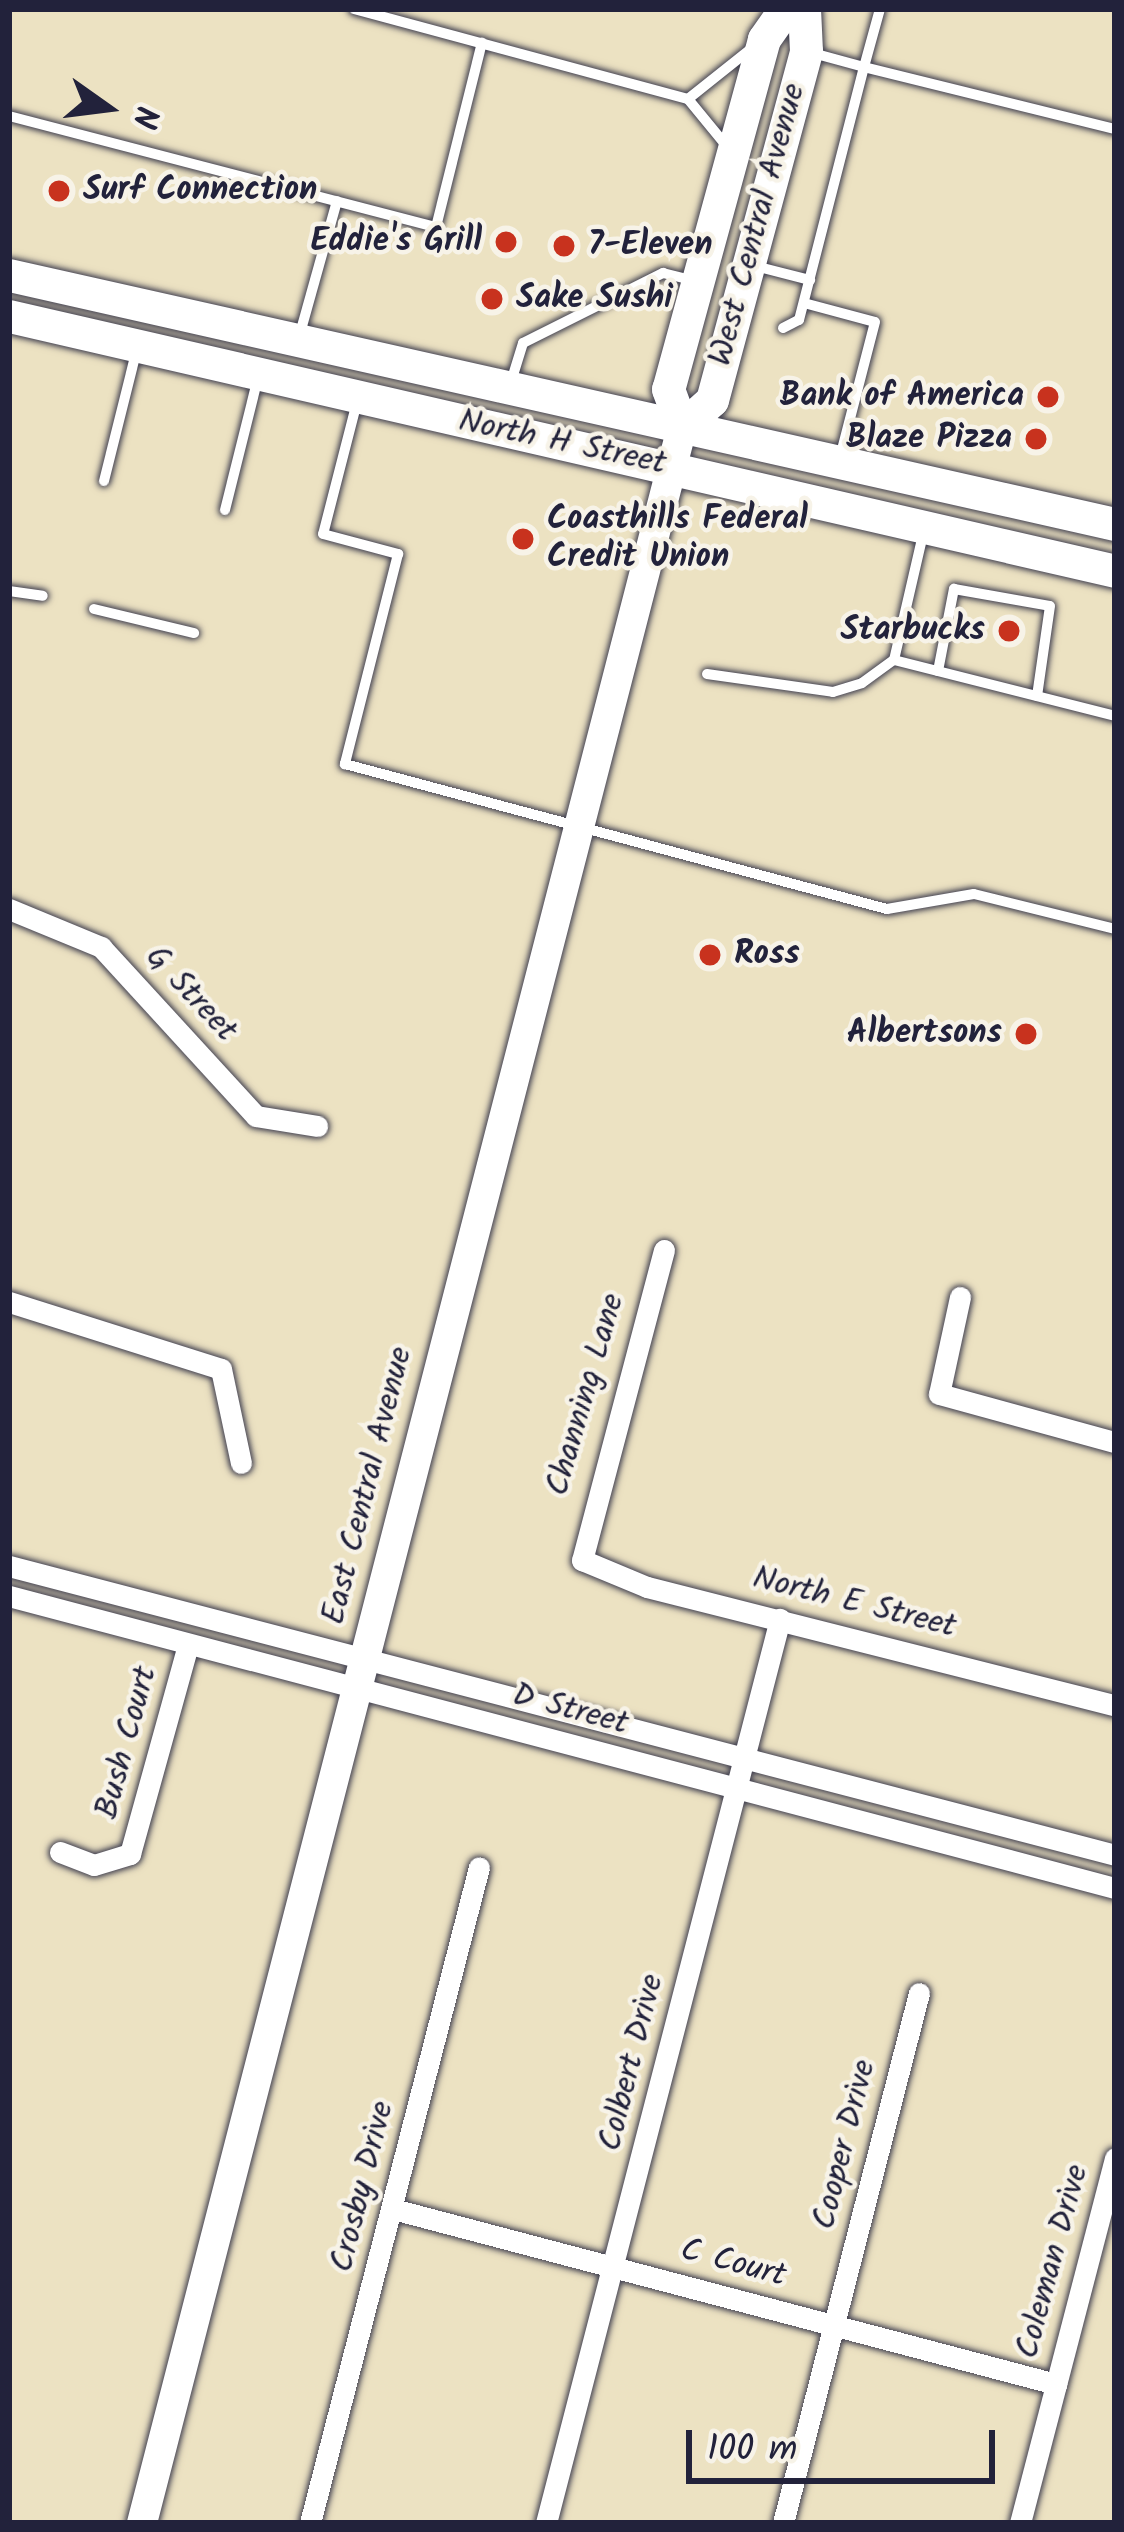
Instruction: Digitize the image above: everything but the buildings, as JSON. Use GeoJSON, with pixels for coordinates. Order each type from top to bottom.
{"type":"FeatureCollection","features":[{"type":"Feature","properties":{"kind":"main road","name":"West Central Avenue"},"geometry":{"type":"LineString","coordinates":[[672,468],[682,427],[668,389],[764,39],[785,9]]}},
{"type":"Feature","properties":{"kind":"main road","name":"West Central Avenue"},"geometry":{"type":"LineString","coordinates":[[682,427],[712,400],[806,51],[804,9]]}},
{"type":"Feature","properties":{"kind":"main road","name":"North H Street"},"geometry":{"type":"LineString","coordinates":[[9,275],[1115,524]]}},
{"type":"Feature","properties":{"kind":"main road","name":"North H Street"},"geometry":{"type":"LineString","coordinates":[[9,316],[672,468],[923,534],[1115,571]]}},
{"type":"Feature","properties":{"kind":"main road","name":"East Central Avenue"},"geometry":{"type":"LineString","coordinates":[[142,2523],[672,468]]}},
{"type":"Feature","properties":{"kind":"street","name":"G Street"},"geometry":{"type":"LineString","coordinates":[[9,909],[101,947],[256,1116],[317,1126]]}},
{"type":"Feature","properties":{"kind":"street","name":"Channing Lane"},"geometry":{"type":"LineString","coordinates":[[581,1559],[664,1250]]}},
{"type":"Feature","properties":{"kind":"street"},"geometry":{"type":"LineString","coordinates":[[960,1297],[939,1394],[1115,1442]]}},
{"type":"Feature","properties":{"kind":"street"},"geometry":{"type":"LineString","coordinates":[[9,1302],[220,1369],[241,1463]]}},
{"type":"Feature","properties":{"kind":"street","name":"North E Street"},"geometry":{"type":"LineString","coordinates":[[581,1559],[780,1619],[1115,1705]]}},
{"type":"Feature","properties":{"kind":"street","name":"D Street"},"geometry":{"type":"LineString","coordinates":[[9,1566],[1115,1855]]}},
{"type":"Feature","properties":{"kind":"street","name":"D Street"},"geometry":{"type":"LineString","coordinates":[[9,1596],[1115,1888]]}},
{"type":"Feature","properties":{"kind":"street","name":"Colbert Drive"},"geometry":{"type":"LineString","coordinates":[[546,2523],[780,1619]]}},
{"type":"Feature","properties":{"kind":"street","name":"Bush Court"},"geometry":{"type":"LineString","coordinates":[[60,1852],[94,1865],[130,1854],[188,1645]]}},
{"type":"Feature","properties":{"kind":"street","name":"Crosby Drive"},"geometry":{"type":"LineString","coordinates":[[310,2523],[479,1867]]}},
{"type":"Feature","properties":{"kind":"street","name":"Cooper Drive"},"geometry":{"type":"LineString","coordinates":[[784,2523],[920,1993]]}},
{"type":"Feature","properties":{"kind":"street","name":"Coleman Drive"},"geometry":{"type":"LineString","coordinates":[[1021,2523],[1115,2158]]}},
{"type":"Feature","properties":{"kind":"street","name":"C Court"},"geometry":{"type":"LineString","coordinates":[[393,2210],[1056,2384]]}},
{"type":"Feature","properties":{"kind":"lane"},"geometry":{"type":"LineString","coordinates":[[354,9],[688,99],[732,151]]}},
{"type":"Feature","properties":{"kind":"lane"},"geometry":{"type":"LineString","coordinates":[[783,328],[804,303],[880,9]]}},
{"type":"Feature","properties":{"kind":"lane"},"geometry":{"type":"LineString","coordinates":[[688,99],[764,39]]}},
{"type":"Feature","properties":{"kind":"lane"},"geometry":{"type":"LineString","coordinates":[[9,116],[436,227],[482,44]]}},
{"type":"Feature","properties":{"kind":"lane"},"geometry":{"type":"LineString","coordinates":[[806,51],[1115,129]]}},
{"type":"Feature","properties":{"kind":"lane"},"geometry":{"type":"LineString","coordinates":[[298,340],[337,201]]}},
{"type":"Feature","properties":{"kind":"lane"},"geometry":{"type":"LineString","coordinates":[[748,264],[810,280]]}},
{"type":"Feature","properties":{"kind":"lane"},"geometry":{"type":"LineString","coordinates":[[509,388],[523,343],[663,274],[695,281]]}},
{"type":"Feature","properties":{"kind":"lane"},"geometry":{"type":"LineString","coordinates":[[804,303],[874,322],[838,465]]}},
{"type":"Feature","properties":{"kind":"lane"},"geometry":{"type":"LineString","coordinates":[[104,481],[137,346]]}},
{"type":"Feature","properties":{"kind":"lane"},"geometry":{"type":"LineString","coordinates":[[225,510],[259,375]]}},
{"type":"Feature","properties":{"kind":"lane"},"geometry":{"type":"LineString","coordinates":[[358,398],[322,535],[398,554],[345,764],[887,909],[974,894],[1115,929]]}},
{"type":"Feature","properties":{"kind":"lane"},"geometry":{"type":"LineString","coordinates":[[893,660],[923,534]]}},
{"type":"Feature","properties":{"kind":"lane"},"geometry":{"type":"LineString","coordinates":[[938,671],[954,589],[1050,606],[1037,696]]}},
{"type":"Feature","properties":{"kind":"lane"},"geometry":{"type":"LineString","coordinates":[[9,591],[44,596]]}},
{"type":"Feature","properties":{"kind":"lane"},"geometry":{"type":"LineString","coordinates":[[94,609],[194,633]]}},
{"type":"Feature","properties":{"kind":"lane"},"geometry":{"type":"LineString","coordinates":[[706,674],[833,692],[893,660],[1115,716]]}},
{"type":"Feature","properties":{"kind":"place","name":"Surf Connection"},"geometry":{"type":"Point","coordinates":[59,191]}},
{"type":"Feature","properties":{"kind":"place","name":"Eddie's Grill"},"geometry":{"type":"Point","coordinates":[506,242]}},
{"type":"Feature","properties":{"kind":"place","name":"7-Eleven"},"geometry":{"type":"Point","coordinates":[564,246]}},
{"type":"Feature","properties":{"kind":"place","name":"Sake Sushi"},"geometry":{"type":"Point","coordinates":[492,299]}},
{"type":"Feature","properties":{"kind":"place","name":"Bank of America"},"geometry":{"type":"Point","coordinates":[1048,397]}},
{"type":"Feature","properties":{"kind":"place","name":"Blaze Pizza"},"geometry":{"type":"Point","coordinates":[1036,439]}},
{"type":"Feature","properties":{"kind":"place","name":"Coasthills Federal Credit Union"},"geometry":{"type":"Point","coordinates":[523,539]}},
{"type":"Feature","properties":{"kind":"place","name":"Starbucks"},"geometry":{"type":"Point","coordinates":[1009,631]}},
{"type":"Feature","properties":{"kind":"place","name":"Ross"},"geometry":{"type":"Point","coordinates":[710,955]}},
{"type":"Feature","properties":{"kind":"place","name":"Albertsons"},"geometry":{"type":"Point","coordinates":[1026,1034]}}]}
